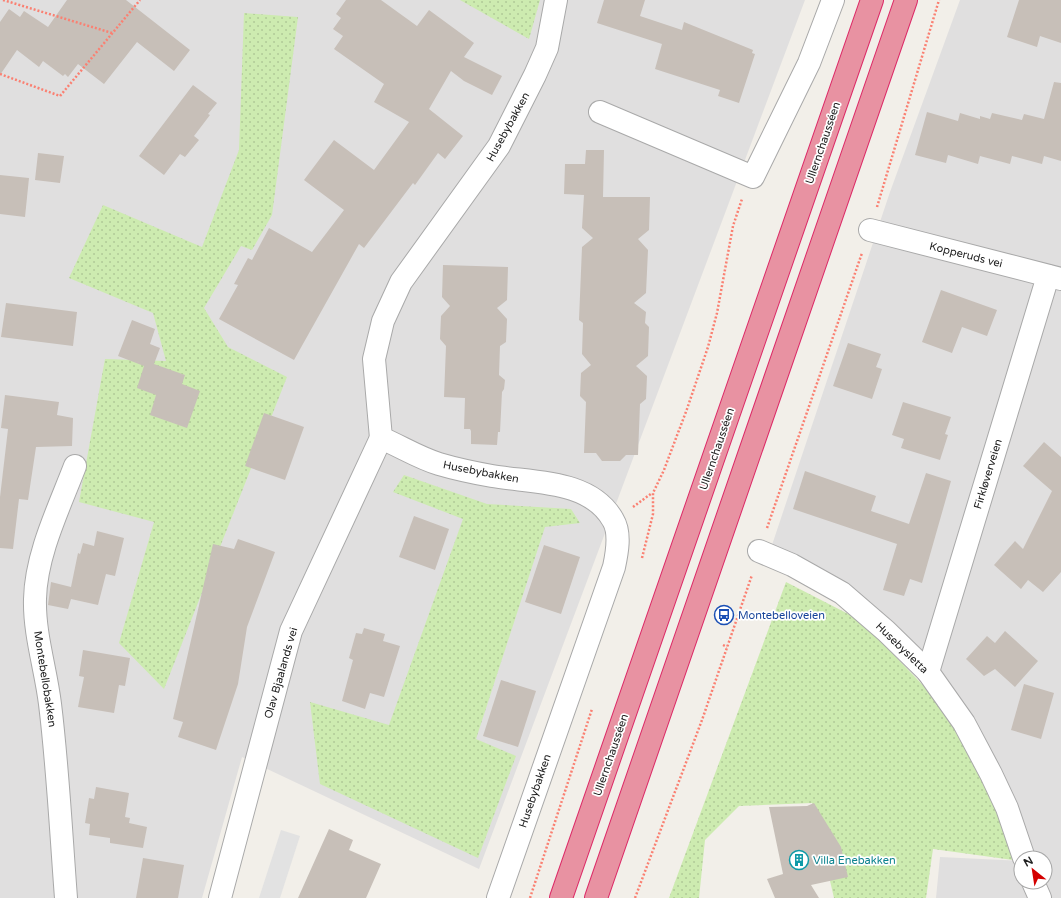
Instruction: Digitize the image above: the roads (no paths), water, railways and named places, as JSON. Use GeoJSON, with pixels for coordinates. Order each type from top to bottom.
{"type":"FeatureCollection","features":[{"type":"Feature","properties":{"kind":"highway","name":"Ullernchausséen"},"geometry":{"type":"LineString","coordinates":[[561,898],[872,0]]}},
{"type":"Feature","properties":{"kind":"highway"},"geometry":{"type":"LineString","coordinates":[[596,898],[906,0]]}},
{"type":"Feature","properties":{"kind":"street","name":"Husebybakken"},"geometry":{"type":"LineString","coordinates":[[498,898],[614,567],[618,550],[614,520],[593,498],[573,489],[542,482],[492,476],[438,464],[381,438],[374,359],[383,321],[401,282],[499,146],[535,75],[546,48],[556,0]]}},
{"type":"Feature","properties":{"kind":"street"},"geometry":{"type":"LineString","coordinates":[[600,112],[753,177],[810,63],[833,0]]}},
{"type":"Feature","properties":{"kind":"street","name":"Kopperuds vei"},"geometry":{"type":"LineString","coordinates":[[870,230],[1055,278]]}},
{"type":"Feature","properties":{"kind":"street","name":"Firkløverveien"},"geometry":{"type":"LineString","coordinates":[[928,672],[1055,278]]}},
{"type":"Feature","properties":{"kind":"street","name":"Olav Bjaalands vei"},"geometry":{"type":"LineString","coordinates":[[220,898],[291,631],[381,438]]}},
{"type":"Feature","properties":{"kind":"street","name":"Montebellobakken"},"geometry":{"type":"LineString","coordinates":[[66,898],[55,744],[47,678],[37,626],[35,599],[44,546],[75,466]]}},
{"type":"Feature","properties":{"kind":"street","name":"Husebysletta"},"geometry":{"type":"LineString","coordinates":[[759,551],[792,565],[842,593],[886,631],[928,672],[964,722],[1007,808],[1021,850]]}},
{"type":"Feature","properties":{"kind":"place","name":"Montebelloveien"},"geometry":{"type":"Point","coordinates":[724,615]}},
{"type":"Feature","properties":{"kind":"place","name":"Villa Enebakken"},"geometry":{"type":"Point","coordinates":[799,860]}}]}
